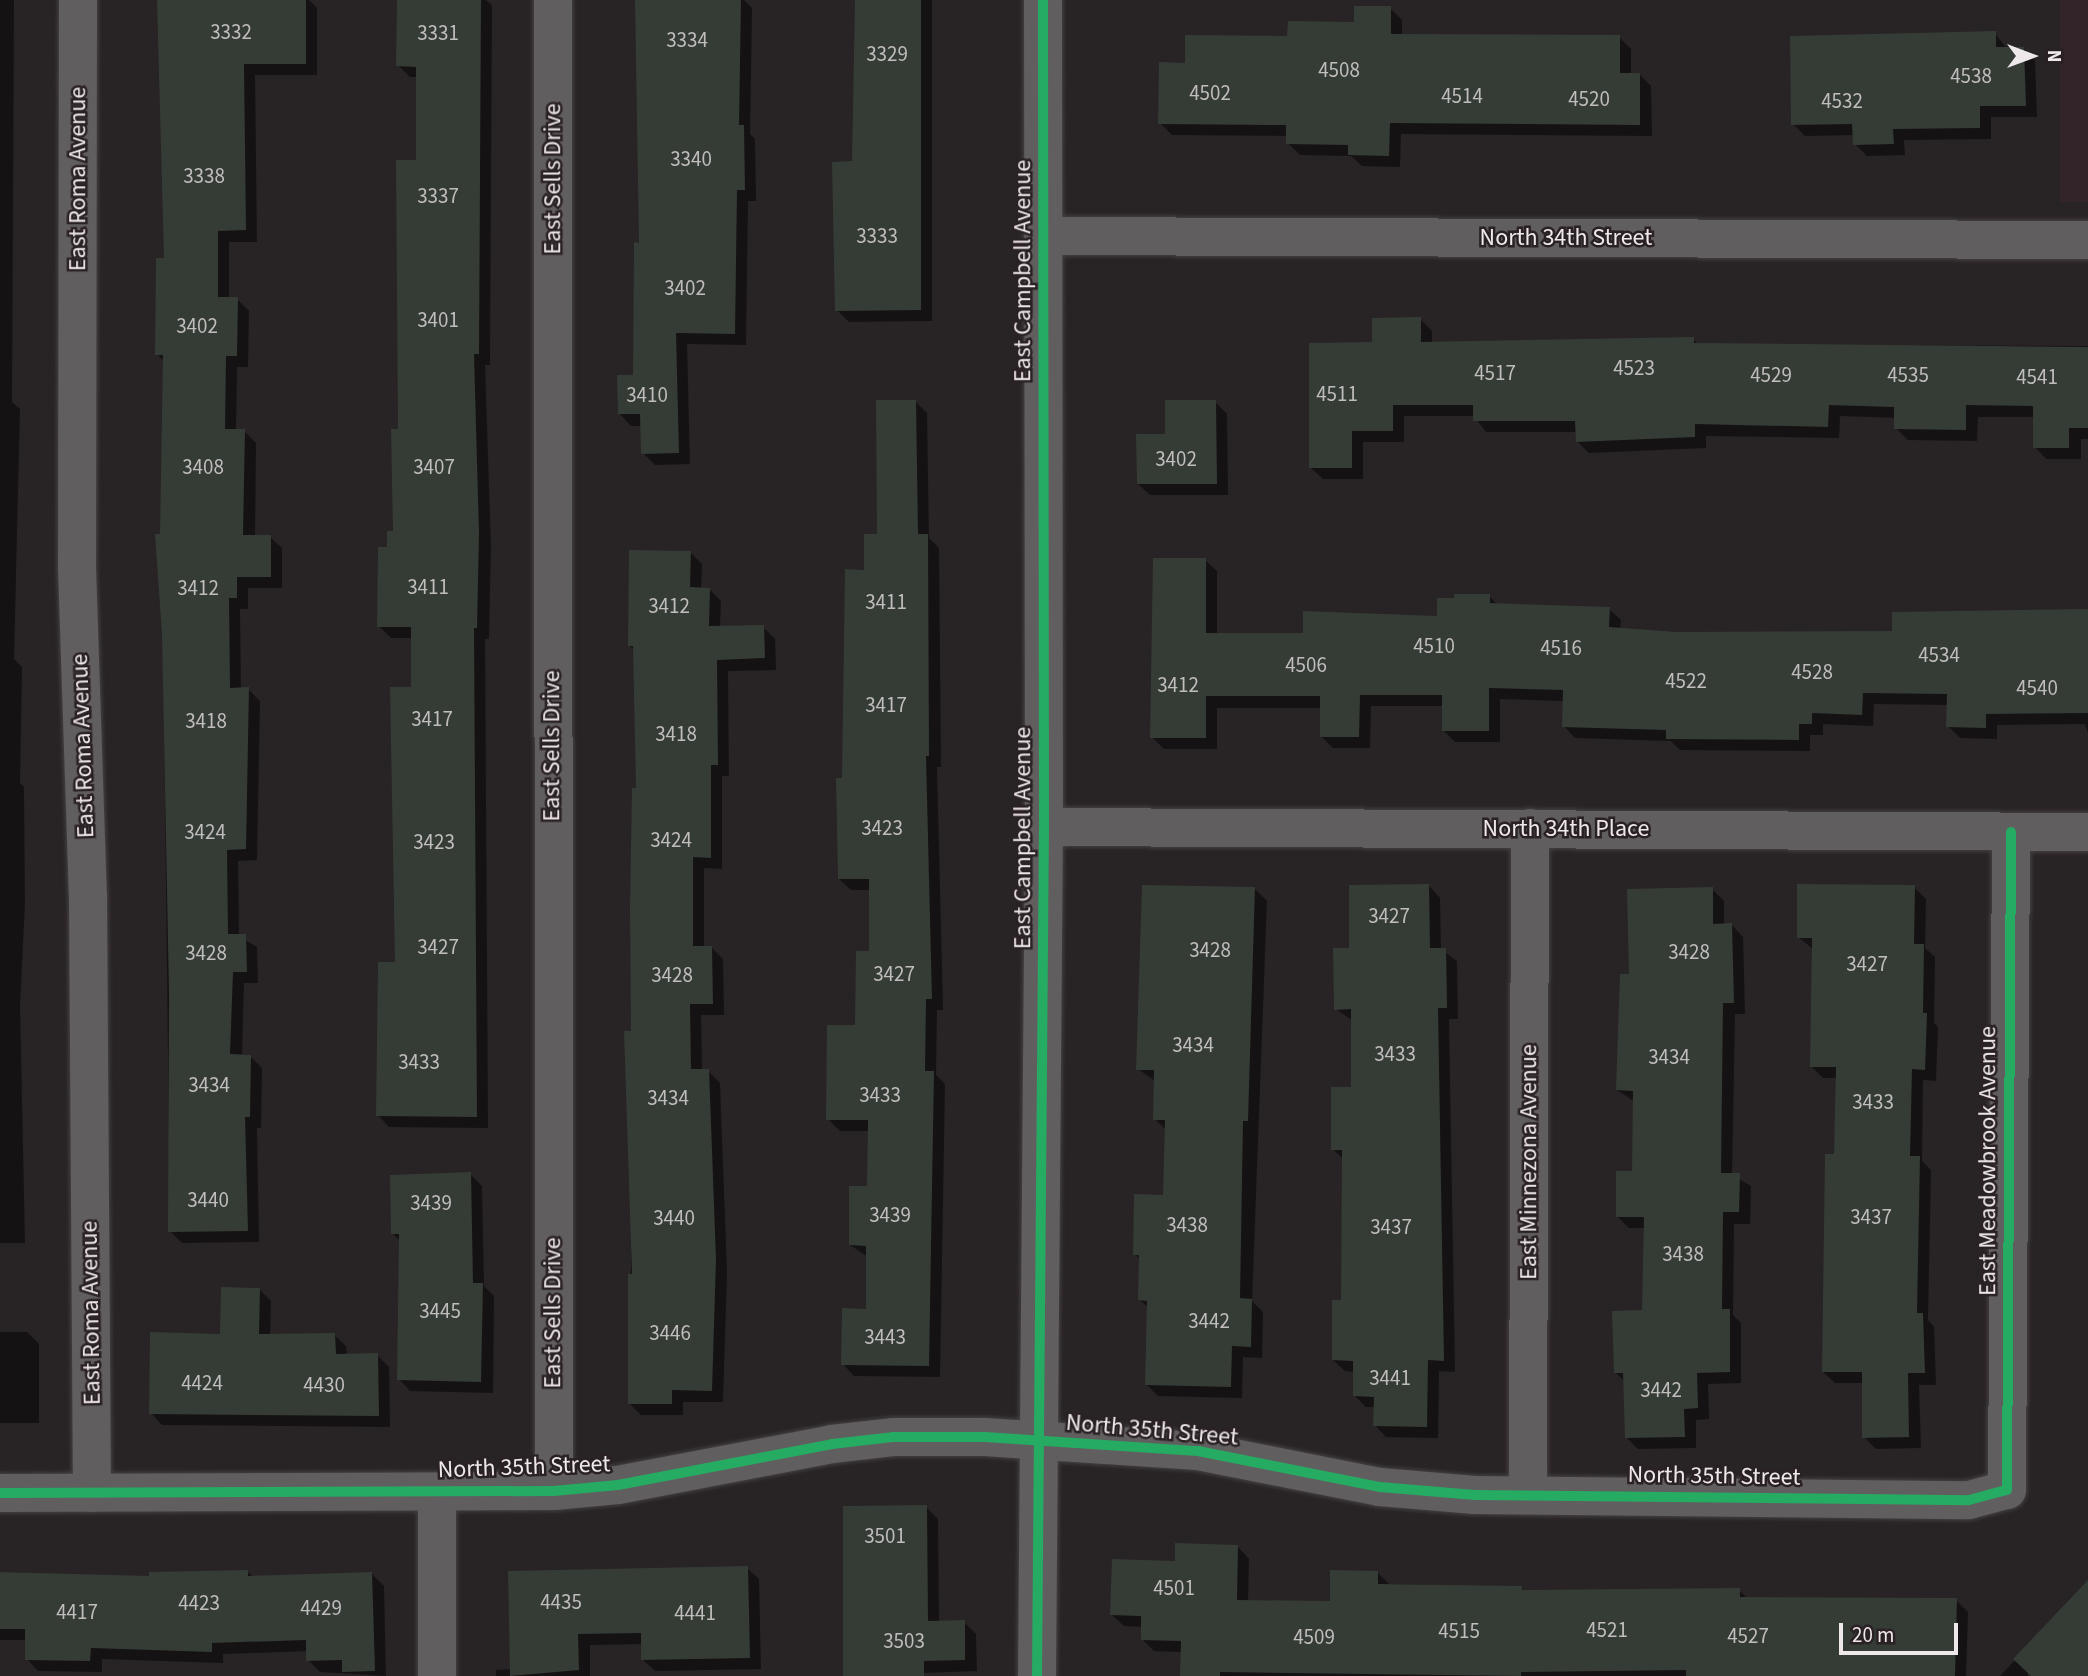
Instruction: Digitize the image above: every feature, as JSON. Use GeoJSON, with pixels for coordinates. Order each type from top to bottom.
{"type":"FeatureCollection","features":[{"type":"Feature","properties":{"kind":"street","name":"East Roma Avenue"},"geometry":{"type":"LineString","coordinates":[[78,0],[77,568],[88,896],[92,1493]]}},
{"type":"Feature","properties":{"kind":"street","name":"East Sells Drive"},"geometry":{"type":"LineString","coordinates":[[553,0],[554,1491]]}},
{"type":"Feature","properties":{"kind":"street","name":"East Campbell Avenue"},"geometry":{"type":"LineString","coordinates":[[1037,1676],[1044,827],[1043,0]]}},
{"type":"Feature","properties":{"kind":"street","name":"North 34th Street"},"geometry":{"type":"LineString","coordinates":[[1044,236],[2088,240]]}},
{"type":"Feature","properties":{"kind":"street","name":"North 34th Place"},"geometry":{"type":"LineString","coordinates":[[1044,827],[1290,831],[1530,828],[2088,832]]}},
{"type":"Feature","properties":{"kind":"street","name":"East Minnezona Avenue"},"geometry":{"type":"LineString","coordinates":[[1528,1495],[1530,828]]}},
{"type":"Feature","properties":{"kind":"street","name":"East Meadowbrook Avenue"},"geometry":{"type":"LineString","coordinates":[[2007,1490],[2011,832]]}},
{"type":"Feature","properties":{"kind":"street","name":"North 35th Street"},"geometry":{"type":"LineString","coordinates":[[0,1493],[554,1491],[618,1485],[881,1438],[1040,1441],[1198,1451],[1380,1487],[1528,1495],[1969,1500],[2007,1490]]}},
{"type":"Feature","properties":{"kind":"street"},"geometry":{"type":"LineString","coordinates":[[437,1492],[437,1676]]}},
{"type":"Feature","properties":{"kind":"shaded area"},"geometry":{"type":"Polygon","coordinates":[[[2060,0],[2088,0],[2088,202],[2060,202],[2060,0]]]}},
{"type":"Feature","properties":{"kind":"building"},"geometry":{"type":"Polygon","coordinates":[[[157,0],[306,0],[306,64],[244,64],[246,230],[218,231],[218,297],[238,297],[237,356],[226,356],[225,429],[245,429],[243,535],[271,535],[271,577],[237,577],[237,598],[229,598],[230,688],[249,687],[246,849],[227,850],[228,934],[246,934],[247,972],[233,972],[230,1054],[251,1055],[250,1117],[245,1117],[248,1231],[168,1232],[169,993],[162,634],[155,534],[160,534],[163,355],[155,355],[156,258],[164,258],[157,0]]]}},
{"type":"Feature","properties":{"kind":"building"},"geometry":{"type":"Polygon","coordinates":[[[397,0],[481,0],[479,354],[474,354],[479,533],[477,628],[474,628],[477,1117],[376,1116],[378,962],[395,962],[390,687],[411,687],[411,627],[377,627],[378,547],[387,547],[387,531],[393,531],[391,429],[398,429],[396,160],[416,160],[416,67],[396,66],[397,0]]]}},
{"type":"Feature","properties":{"kind":"building"},"geometry":{"type":"Polygon","coordinates":[[[635,0],[741,0],[739,125],[744,125],[745,190],[737,190],[735,334],[676,333],[679,453],[641,454],[640,414],[618,414],[617,375],[633,375],[634,242],[639,243],[635,0]]]}},
{"type":"Feature","properties":{"kind":"building"},"geometry":{"type":"Polygon","coordinates":[[[855,0],[921,0],[921,310],[835,311],[832,162],[852,161],[855,0]]]}},
{"type":"Feature","properties":{"kind":"building"},"geometry":{"type":"Polygon","coordinates":[[[1354,6],[1391,6],[1391,34],[1620,35],[1620,73],[1640,73],[1640,125],[1390,123],[1389,156],[1348,155],[1348,145],[1286,144],[1286,125],[1158,124],[1159,62],[1185,63],[1185,35],[1287,36],[1288,21],[1354,22],[1354,6]]]}},
{"type":"Feature","properties":{"kind":"building"},"geometry":{"type":"Polygon","coordinates":[[[1996,31],[1996,47],[2024,47],[2026,106],[1980,106],[1980,128],[1893,129],[1894,144],[1853,145],[1852,124],[1791,125],[1790,36],[1996,31]]]}},
{"type":"Feature","properties":{"kind":"building"},"geometry":{"type":"Polygon","coordinates":[[[1421,317],[1421,342],[1694,337],[1694,343],[2088,347],[2088,428],[2069,428],[2069,448],[2033,448],[2033,406],[1966,405],[1966,430],[1894,429],[1894,407],[1829,405],[1828,427],[1695,424],[1695,437],[1576,442],[1575,421],[1473,421],[1473,405],[1393,405],[1393,431],[1352,431],[1352,468],[1309,468],[1309,343],[1372,342],[1372,318],[1421,317]]]}},
{"type":"Feature","properties":{"kind":"building"},"geometry":{"type":"Polygon","coordinates":[[[876,400],[916,400],[918,534],[928,534],[929,756],[926,756],[932,999],[926,999],[925,1071],[934,1071],[929,1366],[841,1365],[842,1308],[866,1309],[866,1246],[849,1245],[849,1186],[867,1186],[868,1120],[826,1120],[827,1025],[855,1025],[856,951],[869,951],[869,879],[838,879],[836,778],[842,778],[845,569],[864,570],[864,534],[877,534],[876,400]]]}},
{"type":"Feature","properties":{"kind":"building"},"geometry":{"type":"Polygon","coordinates":[[[1165,400],[1216,400],[1217,484],[1137,484],[1136,434],[1165,434],[1165,400]]]}},
{"type":"Feature","properties":{"kind":"building"},"geometry":{"type":"Polygon","coordinates":[[[629,550],[691,551],[690,587],[710,588],[709,626],[764,625],[765,658],[717,660],[718,765],[711,765],[711,858],[693,857],[693,946],[712,946],[713,1004],[690,1004],[691,1069],[709,1069],[716,1259],[712,1391],[672,1390],[672,1404],[628,1404],[628,1274],[632,1274],[624,1031],[631,1031],[632,788],[636,788],[633,646],[628,646],[629,550]]]}},
{"type":"Feature","properties":{"kind":"building"},"geometry":{"type":"Polygon","coordinates":[[[1153,558],[1206,558],[1206,633],[1303,633],[1303,611],[1437,616],[1437,598],[1454,598],[1454,594],[1490,594],[1490,603],[1610,607],[1609,627],[1677,632],[1892,631],[1892,612],[2088,609],[2088,713],[1986,714],[1986,728],[1946,727],[1947,694],[1863,693],[1862,715],[1812,713],[1812,724],[1799,724],[1799,740],[1666,739],[1666,730],[1562,727],[1563,690],[1489,688],[1489,731],[1442,731],[1442,695],[1360,695],[1359,737],[1320,737],[1320,696],[1206,696],[1206,738],[1150,738],[1153,558]]]}},
{"type":"Feature","properties":{"kind":"building"},"geometry":{"type":"Polygon","coordinates":[[[1429,884],[1430,948],[1446,948],[1447,1008],[1438,1008],[1444,1361],[1428,1360],[1427,1427],[1373,1426],[1374,1397],[1353,1396],[1353,1361],[1332,1360],[1332,1300],[1341,1300],[1342,1150],[1331,1150],[1331,1087],[1351,1087],[1351,1009],[1334,1010],[1333,948],[1349,948],[1349,885],[1429,884]]]}},
{"type":"Feature","properties":{"kind":"building"},"geometry":{"type":"Polygon","coordinates":[[[1797,884],[1915,885],[1914,944],[1924,944],[1923,1013],[1927,1013],[1925,1070],[1912,1069],[1910,1156],[1920,1156],[1917,1313],[1923,1313],[1925,1373],[1908,1373],[1909,1437],[1862,1438],[1862,1372],[1822,1372],[1825,1154],[1834,1154],[1836,1067],[1810,1067],[1812,938],[1797,938],[1797,884]]]}},
{"type":"Feature","properties":{"kind":"building"},"geometry":{"type":"Polygon","coordinates":[[[1142,885],[1255,887],[1248,1121],[1243,1121],[1240,1298],[1252,1299],[1251,1347],[1232,1346],[1231,1387],[1145,1385],[1147,1301],[1138,1300],[1139,1255],[1133,1255],[1134,1194],[1163,1195],[1165,1120],[1153,1120],[1154,1070],[1136,1070],[1142,885]]]}},
{"type":"Feature","properties":{"kind":"building"},"geometry":{"type":"Polygon","coordinates":[[[1713,887],[1713,924],[1732,923],[1734,1003],[1723,1003],[1721,1173],[1740,1173],[1739,1212],[1723,1212],[1722,1309],[1730,1309],[1730,1372],[1697,1373],[1698,1408],[1684,1409],[1685,1437],[1625,1438],[1623,1373],[1614,1373],[1612,1311],[1642,1310],[1644,1217],[1616,1217],[1616,1171],[1632,1171],[1633,1091],[1616,1090],[1620,974],[1629,974],[1627,889],[1713,887]]]}},
{"type":"Feature","properties":{"kind":"building"},"geometry":{"type":"Polygon","coordinates":[[[471,1172],[473,1283],[483,1283],[481,1382],[397,1380],[399,1234],[391,1234],[390,1175],[471,1172]]]}},
{"type":"Feature","properties":{"kind":"building"},"geometry":{"type":"Polygon","coordinates":[[[221,1287],[260,1288],[259,1334],[335,1333],[336,1354],[378,1353],[379,1416],[149,1414],[150,1332],[220,1334],[221,1287]]]}},
{"type":"Feature","properties":{"kind":"building"},"geometry":{"type":"Polygon","coordinates":[[[927,1505],[928,1621],[965,1620],[965,1660],[924,1661],[924,1676],[843,1676],[843,1506],[927,1505]]]}},
{"type":"Feature","properties":{"kind":"building"},"geometry":{"type":"Polygon","coordinates":[[[1175,1543],[1238,1545],[1237,1600],[1330,1601],[1330,1570],[1378,1571],[1378,1584],[1522,1586],[1522,1590],[1740,1588],[1740,1597],[1957,1598],[1955,1676],[1686,1676],[1686,1670],[1521,1672],[1521,1676],[1220,1672],[1220,1676],[1180,1676],[1181,1641],[1141,1640],[1141,1616],[1110,1615],[1112,1559],[1175,1561],[1175,1543]]]}},
{"type":"Feature","properties":{"kind":"building"},"geometry":{"type":"Polygon","coordinates":[[[748,1566],[750,1658],[641,1660],[641,1633],[578,1634],[579,1670],[510,1676],[508,1571],[748,1566]]]}},
{"type":"Feature","properties":{"kind":"building"},"geometry":{"type":"Polygon","coordinates":[[[248,1570],[248,1576],[372,1572],[375,1671],[342,1672],[342,1660],[306,1661],[306,1640],[212,1643],[212,1652],[91,1648],[90,1661],[25,1660],[25,1629],[0,1629],[0,1572],[149,1576],[149,1572],[248,1570]]]}},
{"type":"Feature","properties":{"kind":"building"},"geometry":{"type":"Polygon","coordinates":[[[2088,1580],[2088,1676],[2031,1676],[2013,1659],[2088,1580]]]}},
{"type":"Feature","properties":{"kind":"cycle path"},"geometry":{"type":"LineString","coordinates":[[1037,1676],[1044,827],[1043,0]]}},
{"type":"Feature","properties":{"kind":"cycle path"},"geometry":{"type":"LineString","coordinates":[[0,1493],[554,1491],[618,1485],[832,1444],[893,1437],[985,1437],[1198,1451],[1380,1487],[1475,1495],[1969,1500],[2007,1490],[2011,832]]}}]}
